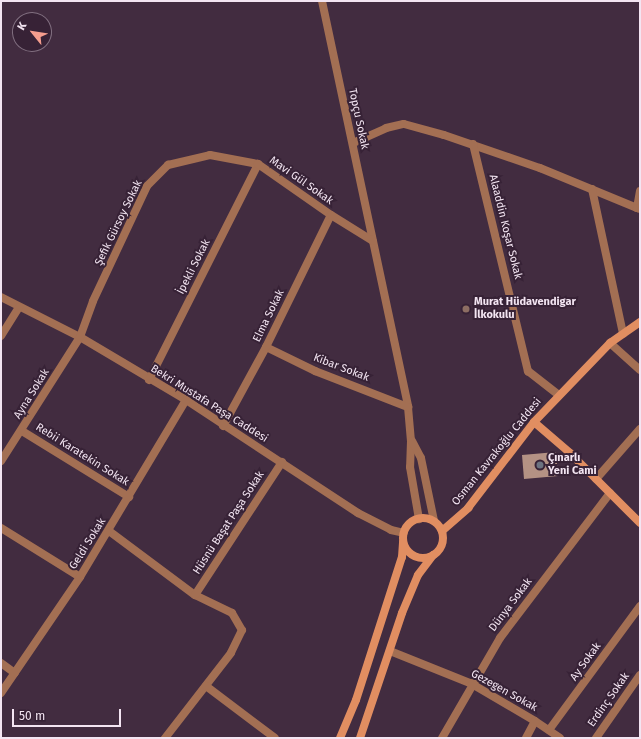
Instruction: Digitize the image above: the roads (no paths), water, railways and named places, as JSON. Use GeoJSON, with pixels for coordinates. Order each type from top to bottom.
{"type":"FeatureCollection","features":[{"type":"Feature","properties":{"kind":"street","name":"Topçu Sokak"},"geometry":{"type":"LineString","coordinates":[[322,1],[408,407],[411,441],[410,467],[419,518]]}},
{"type":"Feature","properties":{"kind":"street"},"geometry":{"type":"LineString","coordinates":[[352,143],[386,128],[404,124],[473,144],[638,208],[640,191]]}},
{"type":"Feature","properties":{"kind":"street","name":"Alaaddin Koşar Sokak"},"geometry":{"type":"LineString","coordinates":[[473,144],[528,371],[559,395]]}},
{"type":"Feature","properties":{"kind":"street","name":"Şefik Gürsoy Sokak"},"geometry":{"type":"LineString","coordinates":[[80,337],[93,301],[147,186],[168,165],[210,155],[258,164]]}},
{"type":"Feature","properties":{"kind":"street","name":"Mavi Gül Sokak"},"geometry":{"type":"LineString","coordinates":[[258,164],[331,215]]}},
{"type":"Feature","properties":{"kind":"street","name":"İpekli Sokak"},"geometry":{"type":"LineString","coordinates":[[149,380],[258,164]]}},
{"type":"Feature","properties":{"kind":"street"},"geometry":{"type":"LineString","coordinates":[[592,189],[623,334]]}},
{"type":"Feature","properties":{"kind":"street"},"geometry":{"type":"LineString","coordinates":[[331,215],[373,241]]}},
{"type":"Feature","properties":{"kind":"street","name":"Elma Sokak"},"geometry":{"type":"LineString","coordinates":[[223,426],[266,347],[331,215]]}},
{"type":"Feature","properties":{"kind":"street","name":"Bekri Mustafa Paşa Caddesi"},"geometry":{"type":"LineString","coordinates":[[1,297],[80,337],[149,380],[186,400],[223,426],[282,462],[358,513],[391,530],[404,533]]}},
{"type":"Feature","properties":{"kind":"street"},"geometry":{"type":"LineString","coordinates":[[1,336],[19,307]]}},
{"type":"Feature","properties":{"kind":"street","name":"Osman Kavrakoğlu Caddesi"},"geometry":{"type":"LineString","coordinates":[[442,531],[468,508],[534,422],[559,395],[610,344],[640,322]]}},
{"type":"Feature","properties":{"kind":"street","name":"Ayna Sokak"},"geometry":{"type":"LineString","coordinates":[[1,461],[22,431],[80,337]]}},
{"type":"Feature","properties":{"kind":"street"},"geometry":{"type":"LineString","coordinates":[[610,344],[640,370]]}},
{"type":"Feature","properties":{"kind":"street","name":"Kibar Sokak"},"geometry":{"type":"LineString","coordinates":[[266,347],[315,371],[408,407]]}},
{"type":"Feature","properties":{"kind":"street","name":"Geldi Sokak"},"geometry":{"type":"LineString","coordinates":[[1,694],[80,578],[186,400]]}},
{"type":"Feature","properties":{"kind":"street"},"geometry":{"type":"LineString","coordinates":[[534,422],[596,479],[640,523]]}},
{"type":"Feature","properties":{"kind":"street"},"geometry":{"type":"LineString","coordinates":[[596,479],[640,429]]}},
{"type":"Feature","properties":{"kind":"street","name":"Rebii Karatekin Sokak"},"geometry":{"type":"LineString","coordinates":[[22,431],[129,497]]}},
{"type":"Feature","properties":{"kind":"street","name":"Topçu Sokak"},"geometry":{"type":"LineString","coordinates":[[411,441],[421,458],[434,521]]}},
{"type":"Feature","properties":{"kind":"street","name":"Hüsnü Başat Paşa Sokak"},"geometry":{"type":"LineString","coordinates":[[195,595],[282,462]]}},
{"type":"Feature","properties":{"kind":"street","name":"Dünya Sokak"},"geometry":{"type":"LineString","coordinates":[[442,738],[500,638],[610,493]]}},
{"type":"Feature","properties":{"kind":"street"},"geometry":{"type":"LineString","coordinates":[[340,738],[356,700],[402,557],[404,533],[409,524],[419,518],[434,521],[442,531],[442,544],[418,575],[402,613],[360,738]]}},
{"type":"Feature","properties":{"kind":"street"},"geometry":{"type":"LineString","coordinates":[[1,528],[80,578]]}},
{"type":"Feature","properties":{"kind":"street"},"geometry":{"type":"LineString","coordinates":[[109,531],[195,595],[232,613],[242,630],[231,653],[165,738]]}},
{"type":"Feature","properties":{"kind":"street"},"geometry":{"type":"LineString","coordinates":[[403,542],[406,548],[416,557],[432,555]]}},
{"type":"Feature","properties":{"kind":"street","name":"Ay Sokak"},"geometry":{"type":"LineString","coordinates":[[549,730],[640,606]]}},
{"type":"Feature","properties":{"kind":"street","name":"Gezegen Sokak"},"geometry":{"type":"LineString","coordinates":[[390,651],[472,684],[536,721],[560,738]]}},
{"type":"Feature","properties":{"kind":"street"},"geometry":{"type":"LineString","coordinates":[[1,663],[15,673]]}},
{"type":"Feature","properties":{"kind":"street","name":"Erdinç Sokak"},"geometry":{"type":"LineString","coordinates":[[596,738],[640,675]]}},
{"type":"Feature","properties":{"kind":"street"},"geometry":{"type":"LineString","coordinates":[[206,686],[275,738]]}},
{"type":"Feature","properties":{"kind":"street"},"geometry":{"type":"LineString","coordinates":[[526,738],[536,721]]}},
{"type":"Feature","properties":{"kind":"place","name":"Murat Hüdavendigar İlkokulu"},"geometry":{"type":"Point","coordinates":[466,309]}},
{"type":"Feature","properties":{"kind":"place","name":"Çınarlı Yeni Cami"},"geometry":{"type":"Point","coordinates":[540,465]}}]}
